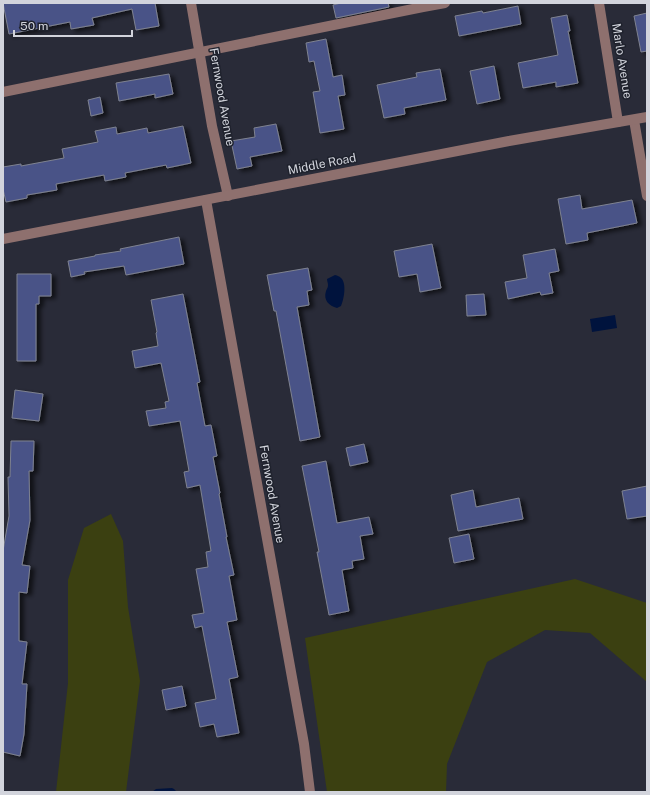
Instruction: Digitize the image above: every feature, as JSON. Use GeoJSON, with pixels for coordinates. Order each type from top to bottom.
{"type":"FeatureCollection","features":[{"type":"Feature","properties":{"kind":"street","name":"Fernwood Avenue"},"geometry":{"type":"LineString","coordinates":[[192,3],[212,126],[228,196]]}},
{"type":"Feature","properties":{"kind":"street"},"geometry":{"type":"LineString","coordinates":[[3,92],[445,3]]}},
{"type":"Feature","properties":{"kind":"street","name":"Marlo Avenue"},"geometry":{"type":"LineString","coordinates":[[599,3],[618,122]]}},
{"type":"Feature","properties":{"kind":"street","name":"Middle Road"},"geometry":{"type":"LineString","coordinates":[[3,239],[509,141],[647,117]]}},
{"type":"Feature","properties":{"kind":"street"},"geometry":{"type":"LineString","coordinates":[[634,120],[647,196]]}},
{"type":"Feature","properties":{"kind":"street","name":"Fernwood Avenue"},"geometry":{"type":"LineString","coordinates":[[206,200],[304,744],[310,792]]}},
{"type":"Feature","properties":{"kind":"green space"},"geometry":{"type":"Polygon","coordinates":[[[111,514],[123,541],[128,607],[140,681],[126,792],[56,792],[68,683],[68,580],[84,528],[111,514]]]}},
{"type":"Feature","properties":{"kind":"green space"},"geometry":{"type":"Polygon","coordinates":[[[575,579],[647,603],[647,682],[590,633],[545,630],[487,662],[447,764],[446,792],[327,792],[305,638],[575,579]]]}},
{"type":"Feature","properties":{"kind":"water"},"geometry":{"type":"Polygon","coordinates":[[[335,275],[343,280],[344,284],[344,296],[342,303],[341,306],[337,308],[331,306],[325,297],[328,286],[327,279],[335,275]]]}},
{"type":"Feature","properties":{"kind":"water"},"geometry":{"type":"Polygon","coordinates":[[[615,315],[617,328],[592,332],[590,319],[615,315]]]}},
{"type":"Feature","properties":{"kind":"water"},"geometry":{"type":"Polygon","coordinates":[[[172,788],[177,792],[152,792],[156,789],[172,788]]]}},
{"type":"Feature","properties":{"kind":"building"},"geometry":{"type":"Polygon","coordinates":[[[3,3],[155,3],[159,26],[136,30],[132,9],[92,18],[94,25],[71,29],[70,22],[9,34],[3,3]]]}},
{"type":"Feature","properties":{"kind":"building"},"geometry":{"type":"Polygon","coordinates":[[[341,3],[388,3],[389,7],[336,18],[333,5],[341,3]]]}},
{"type":"Feature","properties":{"kind":"building"},"geometry":{"type":"Polygon","coordinates":[[[518,6],[521,24],[459,36],[455,16],[482,11],[483,13],[518,6]]]}},
{"type":"Feature","properties":{"kind":"building"},"geometry":{"type":"Polygon","coordinates":[[[647,13],[647,51],[641,52],[634,16],[647,13]]]}},
{"type":"Feature","properties":{"kind":"building"},"geometry":{"type":"Polygon","coordinates":[[[567,15],[570,31],[568,31],[578,83],[556,87],[556,82],[523,88],[518,63],[558,55],[551,18],[567,15]]]}},
{"type":"Feature","properties":{"kind":"building"},"geometry":{"type":"Polygon","coordinates":[[[326,39],[333,77],[342,75],[345,95],[338,96],[344,129],[320,133],[313,92],[320,91],[314,61],[309,62],[306,43],[326,39]]]}},
{"type":"Feature","properties":{"kind":"building"},"geometry":{"type":"Polygon","coordinates":[[[494,66],[500,99],[477,104],[470,71],[494,66]]]}},
{"type":"Feature","properties":{"kind":"building"},"geometry":{"type":"Polygon","coordinates":[[[440,69],[446,100],[404,108],[405,114],[384,118],[377,85],[417,77],[416,73],[440,69]]]}},
{"type":"Feature","properties":{"kind":"building"},"geometry":{"type":"Polygon","coordinates":[[[169,74],[173,94],[155,98],[155,94],[119,101],[116,83],[169,74]]]}},
{"type":"Feature","properties":{"kind":"building"},"geometry":{"type":"Polygon","coordinates":[[[100,97],[103,113],[91,116],[88,100],[100,97]]]}},
{"type":"Feature","properties":{"kind":"building"},"geometry":{"type":"Polygon","coordinates":[[[276,124],[282,151],[250,157],[252,166],[237,169],[231,141],[255,137],[254,128],[276,124]]]}},
{"type":"Feature","properties":{"kind":"building"},"geometry":{"type":"Polygon","coordinates":[[[183,126],[191,163],[167,168],[166,165],[125,173],[126,177],[105,181],[104,175],[56,184],[57,190],[27,195],[27,198],[6,202],[3,189],[3,167],[21,164],[21,166],[64,158],[62,149],[98,142],[95,131],[116,127],[117,134],[147,128],[148,133],[183,126]]]}},
{"type":"Feature","properties":{"kind":"building"},"geometry":{"type":"Polygon","coordinates":[[[580,195],[582,209],[632,200],[637,223],[587,233],[588,240],[566,244],[558,199],[580,195]]]}},
{"type":"Feature","properties":{"kind":"building"},"geometry":{"type":"Polygon","coordinates":[[[179,237],[184,264],[126,275],[124,266],[84,272],[85,274],[71,277],[68,261],[121,251],[120,249],[179,237]]]}},
{"type":"Feature","properties":{"kind":"building"},"geometry":{"type":"Polygon","coordinates":[[[432,244],[441,288],[420,292],[417,274],[399,277],[394,251],[432,244]]]}},
{"type":"Feature","properties":{"kind":"building"},"geometry":{"type":"Polygon","coordinates":[[[555,249],[559,271],[549,273],[553,293],[541,295],[540,292],[508,299],[505,282],[527,278],[523,255],[555,249]]]}},
{"type":"Feature","properties":{"kind":"building"},"geometry":{"type":"Polygon","coordinates":[[[308,268],[312,290],[307,291],[309,305],[297,307],[320,437],[300,441],[276,311],[274,311],[267,275],[308,268]]]}},
{"type":"Feature","properties":{"kind":"building"},"geometry":{"type":"Polygon","coordinates":[[[17,274],[51,274],[51,296],[39,296],[39,304],[36,304],[36,361],[17,361],[17,274]]]}},
{"type":"Feature","properties":{"kind":"building"},"geometry":{"type":"Polygon","coordinates":[[[183,294],[200,382],[197,383],[205,426],[211,425],[217,456],[213,457],[226,537],[234,575],[229,576],[237,620],[227,622],[238,677],[229,679],[239,733],[217,737],[214,724],[200,727],[195,703],[216,699],[202,626],[195,628],[192,615],[204,613],[196,569],[208,567],[206,552],[211,551],[200,485],[187,488],[184,472],[189,471],[180,421],[149,426],[146,411],[166,408],[165,402],[169,401],[161,363],[135,368],[132,351],[158,346],[151,300],[183,294]]]}},
{"type":"Feature","properties":{"kind":"building"},"geometry":{"type":"Polygon","coordinates":[[[484,294],[486,315],[467,316],[466,295],[484,294]]]}},
{"type":"Feature","properties":{"kind":"building"},"geometry":{"type":"Polygon","coordinates":[[[15,390],[43,394],[39,421],[12,418],[15,390]]]}},
{"type":"Feature","properties":{"kind":"building"},"geometry":{"type":"Polygon","coordinates":[[[11,441],[34,441],[33,471],[29,471],[30,520],[22,565],[30,566],[27,593],[19,592],[19,641],[27,642],[22,684],[27,684],[24,734],[20,756],[3,752],[3,551],[9,516],[8,477],[10,477],[11,441]]]}},
{"type":"Feature","properties":{"kind":"building"},"geometry":{"type":"Polygon","coordinates":[[[364,444],[368,462],[350,466],[346,448],[364,444]]]}},
{"type":"Feature","properties":{"kind":"building"},"geometry":{"type":"Polygon","coordinates":[[[326,461],[337,523],[369,517],[373,534],[360,536],[364,559],[352,561],[353,568],[342,570],[349,611],[329,615],[317,552],[319,552],[302,466],[326,461]]]}},
{"type":"Feature","properties":{"kind":"building"},"geometry":{"type":"Polygon","coordinates":[[[647,486],[647,516],[627,519],[622,491],[647,486]]]}},
{"type":"Feature","properties":{"kind":"building"},"geometry":{"type":"Polygon","coordinates":[[[473,490],[476,507],[519,498],[523,519],[458,531],[451,495],[473,490]]]}},
{"type":"Feature","properties":{"kind":"building"},"geometry":{"type":"Polygon","coordinates":[[[469,534],[474,559],[454,563],[449,538],[469,534]]]}},
{"type":"Feature","properties":{"kind":"building"},"geometry":{"type":"Polygon","coordinates":[[[182,686],[186,706],[166,710],[162,690],[182,686]]]}}]}
